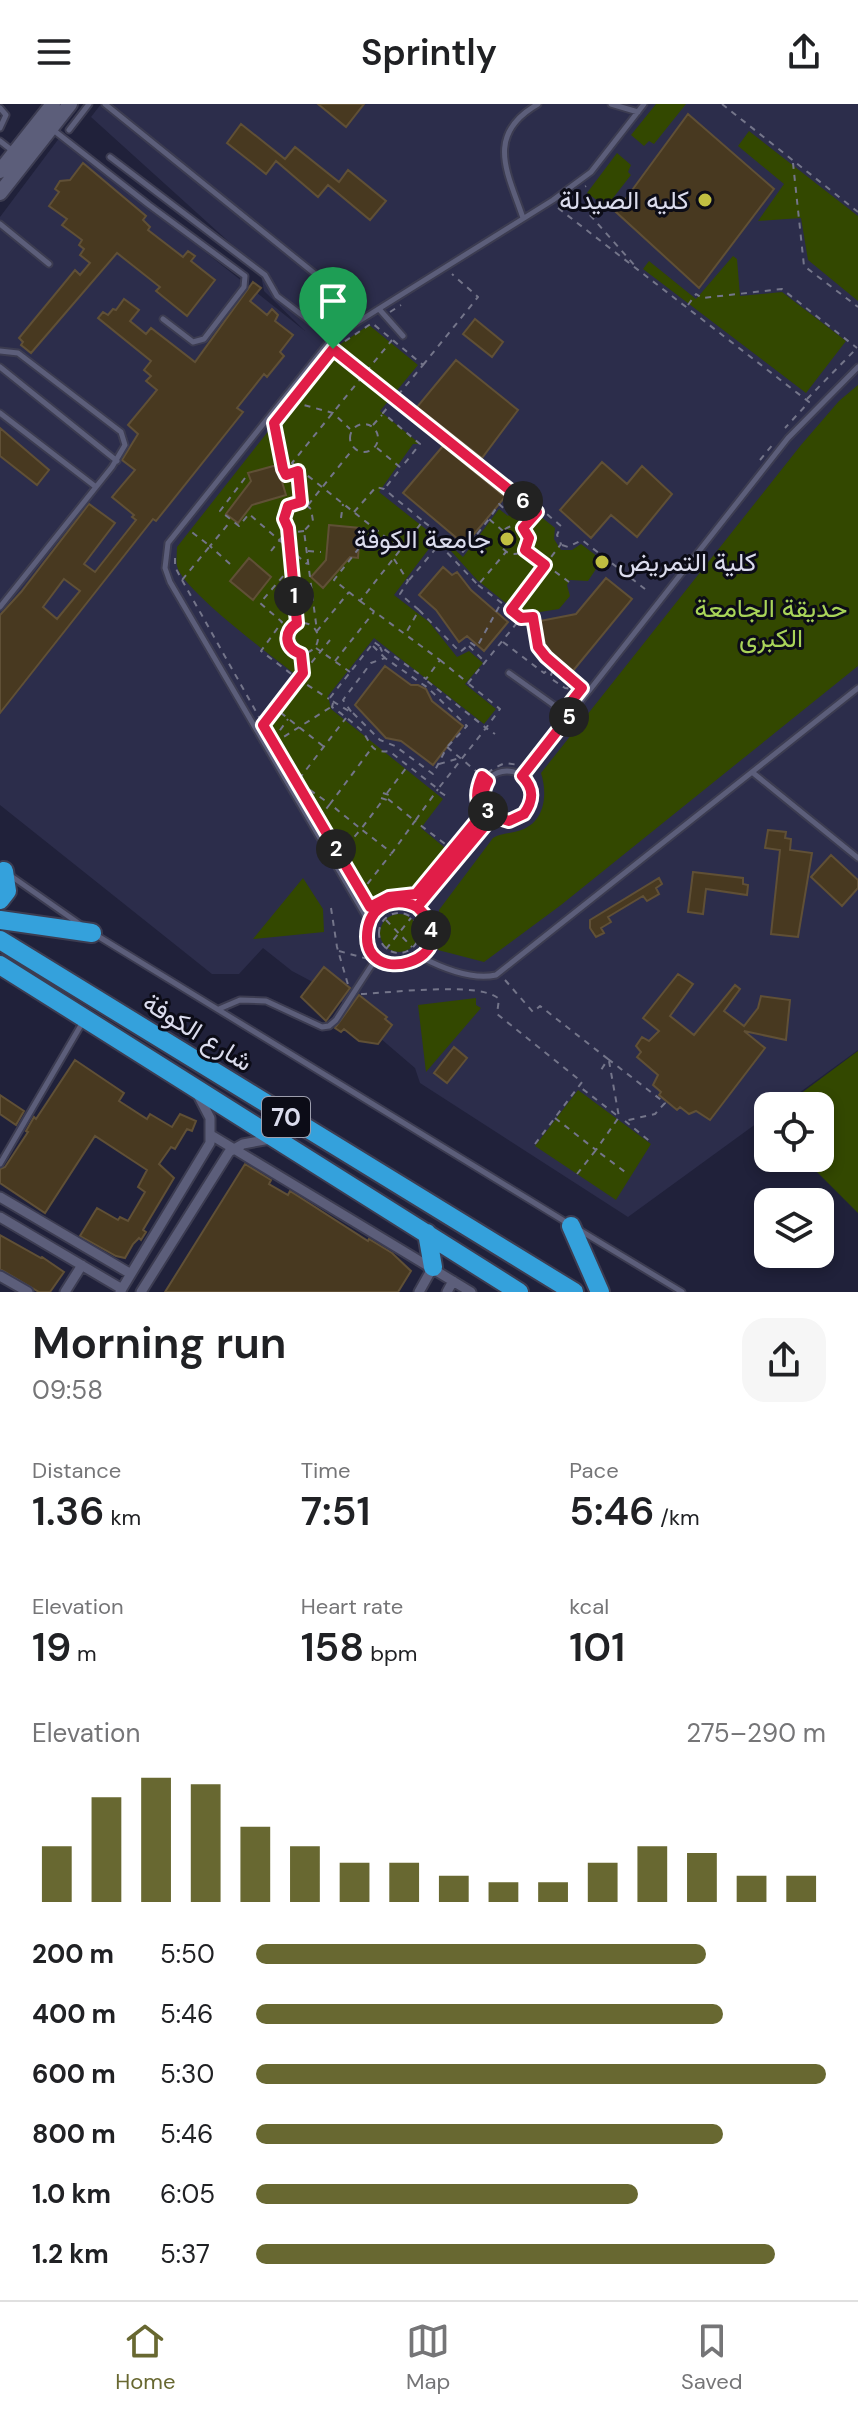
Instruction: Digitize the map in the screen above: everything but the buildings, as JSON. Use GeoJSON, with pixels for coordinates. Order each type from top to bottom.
{"type":"FeatureCollection","features":[{"type":"Feature","properties":{"kind":"highway"},"geometry":{"type":"LineString","coordinates":[[0,900],[7,891],[2,870]]}},
{"type":"Feature","properties":{"kind":"highway"},"geometry":{"type":"LineString","coordinates":[[0,920],[92,933]]}},
{"type":"Feature","properties":{"kind":"highway","name":"شارع الكوفة"},"geometry":{"type":"LineString","coordinates":[[0,940],[574,1292]]}},
{"type":"Feature","properties":{"kind":"highway","name":"شارع الكوفة"},"geometry":{"type":"LineString","coordinates":[[0,965],[518,1292]]}},
{"type":"Feature","properties":{"kind":"highway"},"geometry":{"type":"LineString","coordinates":[[447,1247],[458,1238],[460,1224]]}},
{"type":"Feature","properties":{"kind":"highway"},"geometry":{"type":"LineString","coordinates":[[571,1226],[600,1292]]}},
{"type":"Feature","properties":{"kind":"highway"},"geometry":{"type":"LineString","coordinates":[[427,1233],[433,1267]]}},
{"type":"Feature","properties":{"kind":"highway"},"geometry":{"type":"LineString","coordinates":[[489,1273],[493,1257],[504,1251]]}},
{"type":"Feature","properties":{"kind":"street"},"geometry":{"type":"LineString","coordinates":[[5,162],[53,104]]}},
{"type":"Feature","properties":{"kind":"street"},"geometry":{"type":"LineString","coordinates":[[0,193],[70,104]]}},
{"type":"Feature","properties":{"kind":"street"},"geometry":{"type":"LineString","coordinates":[[0,1217],[121,1290],[202,1159],[211,1135],[208,1109],[194,1089]]}},
{"type":"Feature","properties":{"kind":"street"},"geometry":{"type":"LineString","coordinates":[[211,1135],[471,1292]]}},
{"type":"Feature","properties":{"kind":"street"},"geometry":{"type":"LineString","coordinates":[[141,1292],[220,1164],[235,1147],[272,1138]]}},
{"type":"Feature","properties":{"kind":"street"},"geometry":{"type":"LineString","coordinates":[[0,1197],[131,1274]]}},
{"type":"Feature","properties":{"kind":"street"},"geometry":{"type":"LineString","coordinates":[[65,1292],[82,1265]]}},
{"type":"Feature","properties":{"kind":"street"},"geometry":{"type":"LineString","coordinates":[[419,1292],[433,1267]]}},
{"type":"Feature","properties":{"kind":"street"},"geometry":{"type":"LineString","coordinates":[[0,1276],[28,1292]]}},
{"type":"Feature","properties":{"kind":"street"},"geometry":{"type":"LineString","coordinates":[[447,1292],[453,1281]]}},
{"type":"Feature","properties":{"kind":"lane"},"geometry":{"type":"LineString","coordinates":[[69,130],[89,104]]}},
{"type":"Feature","properties":{"kind":"lane"},"geometry":{"type":"LineString","coordinates":[[105,104],[314,273]]}},
{"type":"Feature","properties":{"kind":"lane"},"geometry":{"type":"LineString","coordinates":[[523,218],[504,164],[505,138],[526,111],[538,104]]}},
{"type":"Feature","properties":{"kind":"lane"},"geometry":{"type":"LineString","coordinates":[[611,104],[638,112]]}},
{"type":"Feature","properties":{"kind":"lane"},"geometry":{"type":"LineString","coordinates":[[369,922],[170,582],[165,568],[168,543],[332,338],[591,172],[644,104]]}},
{"type":"Feature","properties":{"kind":"lane"},"geometry":{"type":"LineString","coordinates":[[0,108],[6,115],[0,128]]}},
{"type":"Feature","properties":{"kind":"lane"},"geometry":{"type":"LineString","coordinates":[[52,128],[245,276],[244,287],[204,339],[193,342],[163,319]]}},
{"type":"Feature","properties":{"kind":"lane"},"geometry":{"type":"LineString","coordinates":[[0,141],[5,162]]}},
{"type":"Feature","properties":{"kind":"lane"},"geometry":{"type":"LineString","coordinates":[[110,157],[265,275],[277,296],[332,338]]}},
{"type":"Feature","properties":{"kind":"lane"},"geometry":{"type":"LineString","coordinates":[[0,224],[49,264]]}},
{"type":"Feature","properties":{"kind":"lane"},"geometry":{"type":"LineString","coordinates":[[379,309],[403,336]]}},
{"type":"Feature","properties":{"kind":"lane"},"geometry":{"type":"LineString","coordinates":[[0,351],[18,353],[121,432],[125,445],[117,461],[0,607]]}},
{"type":"Feature","properties":{"kind":"lane"},"geometry":{"type":"LineString","coordinates":[[0,367],[117,461]]}},
{"type":"Feature","properties":{"kind":"lane"},"geometry":{"type":"LineString","coordinates":[[522,776],[788,438],[858,367]]}},
{"type":"Feature","properties":{"kind":"lane"},"geometry":{"type":"LineString","coordinates":[[0,413],[96,487]]}},
{"type":"Feature","properties":{"kind":"lane"},"geometry":{"type":"LineString","coordinates":[[509,673],[569,716]]}},
{"type":"Feature","properties":{"kind":"lane"},"geometry":{"type":"LineString","coordinates":[[421,957],[438,966],[479,976],[496,975],[858,688]]}},
{"type":"Feature","properties":{"kind":"lane"},"geometry":{"type":"LineString","coordinates":[[508,771],[522,776],[532,790],[532,799],[524,814],[509,821],[493,816],[484,803],[484,788],[488,781],[500,772],[508,771]]}},
{"type":"Feature","properties":{"kind":"lane"},"geometry":{"type":"LineString","coordinates":[[752,772],[858,858]]}},
{"type":"Feature","properties":{"kind":"lane"},"geometry":{"type":"LineString","coordinates":[[417,907],[493,816]]}},
{"type":"Feature","properties":{"kind":"lane"},"geometry":{"type":"LineString","coordinates":[[2,870],[92,933],[682,1292]]}},
{"type":"Feature","properties":{"kind":"lane"},"geometry":{"type":"LineString","coordinates":[[390,903],[409,903],[417,907],[424,913],[431,931],[431,941],[421,957],[413,963],[394,965],[376,959],[368,940],[369,922],[374,913],[390,903]]}},
{"type":"Feature","properties":{"kind":"lane"},"geometry":{"type":"LineString","coordinates":[[219,1009],[240,1000],[266,1001],[322,1027],[329,1026],[376,959]]}},
{"type":"Feature","properties":{"kind":"lane"},"geometry":{"type":"LineString","coordinates":[[0,1164],[85,1019]]}},
{"type":"Feature","properties":{"kind":"path"},"geometry":{"type":"LineString","coordinates":[[722,104],[858,212]]}},
{"type":"Feature","properties":{"kind":"path"},"geometry":{"type":"LineString","coordinates":[[793,161],[804,266],[858,307]]}},
{"type":"Feature","properties":{"kind":"path"},"geometry":{"type":"LineString","coordinates":[[574,196],[640,270]]}},
{"type":"Feature","properties":{"kind":"path"},"geometry":{"type":"LineString","coordinates":[[556,207],[809,402],[754,468]]}},
{"type":"Feature","properties":{"kind":"path"},"geometry":{"type":"LineString","coordinates":[[372,426],[478,297],[451,273]]}},
{"type":"Feature","properties":{"kind":"path"},"geometry":{"type":"LineString","coordinates":[[687,306],[696,294],[702,298],[782,289],[858,348],[806,400]]}},
{"type":"Feature","properties":{"kind":"path"},"geometry":{"type":"LineString","coordinates":[[423,365],[372,323],[333,349],[537,512]]}},
{"type":"Feature","properties":{"kind":"path"},"geometry":{"type":"LineString","coordinates":[[393,339],[292,463],[401,549]]}},
{"type":"Feature","properties":{"kind":"path"},"geometry":{"type":"LineString","coordinates":[[291,402],[333,413],[351,430]]}},
{"type":"Feature","properties":{"kind":"path"},"geometry":{"type":"LineString","coordinates":[[383,413],[420,444],[384,489]]}},
{"type":"Feature","properties":{"kind":"path"},"geometry":{"type":"LineString","coordinates":[[274,423],[286,475],[298,469]]}},
{"type":"Feature","properties":{"kind":"path"},"geometry":{"type":"LineString","coordinates":[[372,426],[359,424],[351,430],[349,439],[353,448],[362,452],[375,447]]}},
{"type":"Feature","properties":{"kind":"path"},"geometry":{"type":"LineString","coordinates":[[372,426],[378,438],[375,447]]}},
{"type":"Feature","properties":{"kind":"path"},"geometry":{"type":"LineString","coordinates":[[375,447],[401,468]]}},
{"type":"Feature","properties":{"kind":"path"},"geometry":{"type":"LineString","coordinates":[[308,505],[353,448]]}},
{"type":"Feature","properties":{"kind":"path"},"geometry":{"type":"LineString","coordinates":[[298,469],[301,502]]}},
{"type":"Feature","properties":{"kind":"path"},"geometry":{"type":"LineString","coordinates":[[245,478],[220,511],[239,526],[249,514],[308,565]]}},
{"type":"Feature","properties":{"kind":"path"},"geometry":{"type":"LineString","coordinates":[[354,512],[376,487],[384,489],[463,552],[499,504],[508,512],[519,498]]}},
{"type":"Feature","properties":{"kind":"path"},"geometry":{"type":"LineString","coordinates":[[288,529],[304,531],[311,525],[313,517],[308,505],[301,502],[292,504],[285,510],[284,519],[288,529],[297,623]]}},
{"type":"Feature","properties":{"kind":"path"},"geometry":{"type":"LineString","coordinates":[[341,518],[343,504]]}},
{"type":"Feature","properties":{"kind":"path"},"geometry":{"type":"LineString","coordinates":[[523,528],[542,510],[561,526],[557,535],[561,544],[568,547],[582,540],[645,589]]}},
{"type":"Feature","properties":{"kind":"path"},"geometry":{"type":"LineString","coordinates":[[489,519],[503,531]]}},
{"type":"Feature","properties":{"kind":"path"},"geometry":{"type":"LineString","coordinates":[[182,580],[231,520]]}},
{"type":"Feature","properties":{"kind":"path"},"geometry":{"type":"LineString","coordinates":[[360,601],[423,521]]}},
{"type":"Feature","properties":{"kind":"path"},"geometry":{"type":"LineString","coordinates":[[514,525],[523,528],[529,538],[525,550],[518,554],[506,552],[500,542],[503,531],[514,525]]}},
{"type":"Feature","properties":{"kind":"path"},"geometry":{"type":"LineString","coordinates":[[361,892],[500,709],[334,580],[375,528]]}},
{"type":"Feature","properties":{"kind":"path"},"geometry":{"type":"LineString","coordinates":[[271,551],[288,529]]}},
{"type":"Feature","properties":{"kind":"path"},"geometry":{"type":"LineString","coordinates":[[188,530],[230,564]]}},
{"type":"Feature","properties":{"kind":"path"},"geometry":{"type":"LineString","coordinates":[[304,531],[307,551],[308,565],[317,631],[318,641],[315,648],[301,654],[288,644],[287,637],[297,623],[308,624],[317,631]]}},
{"type":"Feature","properties":{"kind":"path"},"geometry":{"type":"LineString","coordinates":[[445,538],[400,594],[460,652],[471,643],[477,647],[501,602]]}},
{"type":"Feature","properties":{"kind":"path"},"geometry":{"type":"LineString","coordinates":[[439,544],[478,585],[521,618],[533,617],[538,647],[582,688],[580,691],[565,688],[550,678],[555,664]]}},
{"type":"Feature","properties":{"kind":"path"},"geometry":{"type":"LineString","coordinates":[[511,610],[561,544]]}},
{"type":"Feature","properties":{"kind":"path"},"geometry":{"type":"LineString","coordinates":[[525,550],[569,582]]}},
{"type":"Feature","properties":{"kind":"path"},"geometry":{"type":"LineString","coordinates":[[307,551],[321,552]]}},
{"type":"Feature","properties":{"kind":"path"},"geometry":{"type":"LineString","coordinates":[[478,585],[506,552]]}},
{"type":"Feature","properties":{"kind":"path"},"geometry":{"type":"LineString","coordinates":[[175,557],[175,567],[273,741]]}},
{"type":"Feature","properties":{"kind":"path"},"geometry":{"type":"LineString","coordinates":[[393,558],[408,581]]}},
{"type":"Feature","properties":{"kind":"path"},"geometry":{"type":"LineString","coordinates":[[291,567],[260,603],[291,628]]}},
{"type":"Feature","properties":{"kind":"path"},"geometry":{"type":"LineString","coordinates":[[317,631],[349,592]]}},
{"type":"Feature","properties":{"kind":"path"},"geometry":{"type":"LineString","coordinates":[[406,633],[419,610]]}},
{"type":"Feature","properties":{"kind":"path"},"geometry":{"type":"LineString","coordinates":[[335,661],[375,611]]}},
{"type":"Feature","properties":{"kind":"path"},"geometry":{"type":"LineString","coordinates":[[468,683],[521,618]]}},
{"type":"Feature","properties":{"kind":"path"},"geometry":{"type":"LineString","coordinates":[[282,622],[261,651],[329,699],[364,732],[371,748],[379,752],[389,751],[446,796]]}},
{"type":"Feature","properties":{"kind":"path"},"geometry":{"type":"LineString","coordinates":[[263,725],[330,640]]}},
{"type":"Feature","properties":{"kind":"path"},"geometry":{"type":"LineString","coordinates":[[502,641],[544,673],[555,664]]}},
{"type":"Feature","properties":{"kind":"path"},"geometry":{"type":"LineString","coordinates":[[329,699],[374,642],[495,734]]}},
{"type":"Feature","properties":{"kind":"path"},"geometry":{"type":"LineString","coordinates":[[372,645],[428,688],[467,726],[447,747],[433,774],[395,746],[380,740],[343,700],[371,663],[385,658]]}},
{"type":"Feature","properties":{"kind":"path"},"geometry":{"type":"LineString","coordinates":[[380,645],[385,658]]}},
{"type":"Feature","properties":{"kind":"path"},"geometry":{"type":"LineString","coordinates":[[468,645],[485,662]]}},
{"type":"Feature","properties":{"kind":"path"},"geometry":{"type":"LineString","coordinates":[[315,648],[351,672]]}},
{"type":"Feature","properties":{"kind":"path"},"geometry":{"type":"LineString","coordinates":[[301,654],[303,673]]}},
{"type":"Feature","properties":{"kind":"path"},"geometry":{"type":"LineString","coordinates":[[426,679],[440,660]]}},
{"type":"Feature","properties":{"kind":"path"},"geometry":{"type":"LineString","coordinates":[[273,741],[298,729],[333,705]]}},
{"type":"Feature","properties":{"kind":"path"},"geometry":{"type":"LineString","coordinates":[[333,705],[352,713]]}},
{"type":"Feature","properties":{"kind":"path"},"geometry":{"type":"LineString","coordinates":[[276,709],[323,746]]}},
{"type":"Feature","properties":{"kind":"path"},"geometry":{"type":"LineString","coordinates":[[298,781],[346,718]]}},
{"type":"Feature","properties":{"kind":"path"},"geometry":{"type":"LineString","coordinates":[[273,741],[288,719]]}},
{"type":"Feature","properties":{"kind":"path"},"geometry":{"type":"LineString","coordinates":[[447,747],[488,781]]}},
{"type":"Feature","properties":{"kind":"path"},"geometry":{"type":"LineString","coordinates":[[318,819],[371,748]]}},
{"type":"Feature","properties":{"kind":"path"},"geometry":{"type":"LineString","coordinates":[[439,764],[461,758]]}},
{"type":"Feature","properties":{"kind":"path"},"geometry":{"type":"LineString","coordinates":[[387,793],[388,799],[453,850],[482,814],[477,788],[482,776],[505,763],[523,763]]}},
{"type":"Feature","properties":{"kind":"path"},"geometry":{"type":"LineString","coordinates":[[333,844],[340,856],[383,800],[382,795],[408,766]]}},
{"type":"Feature","properties":{"kind":"path"},"geometry":{"type":"LineString","coordinates":[[298,781],[303,794]]}},
{"type":"Feature","properties":{"kind":"path"},"geometry":{"type":"LineString","coordinates":[[298,781],[392,853]]}},
{"type":"Feature","properties":{"kind":"path"},"geometry":{"type":"LineString","coordinates":[[383,800],[388,799]]}},
{"type":"Feature","properties":{"kind":"path"},"geometry":{"type":"LineString","coordinates":[[347,868],[370,907],[389,897],[414,896],[430,878]]}},
{"type":"Feature","properties":{"kind":"path"},"geometry":{"type":"LineString","coordinates":[[331,908],[338,951],[351,995],[466,989],[494,993],[499,999],[497,1014],[582,1082],[535,1144]]}},
{"type":"Feature","properties":{"kind":"path"},"geometry":{"type":"LineString","coordinates":[[397,913],[412,917],[420,932],[413,948],[401,953],[386,949],[380,938],[382,922],[397,913]]}},
{"type":"Feature","properties":{"kind":"path"},"geometry":{"type":"LineString","coordinates":[[386,949],[412,917]]}},
{"type":"Feature","properties":{"kind":"path"},"geometry":{"type":"LineString","coordinates":[[386,920],[413,948]]}},
{"type":"Feature","properties":{"kind":"path"},"geometry":{"type":"LineString","coordinates":[[338,951],[376,959]]}},
{"type":"Feature","properties":{"kind":"path"},"geometry":{"type":"LineString","coordinates":[[504,975],[533,1012],[540,1006],[665,1103],[655,1114],[624,1121]]}},
{"type":"Feature","properties":{"kind":"path"},"geometry":{"type":"LineString","coordinates":[[601,1070],[608,1059]]}},
{"type":"Feature","properties":{"kind":"path"},"geometry":{"type":"LineString","coordinates":[[577,1174],[619,1117],[608,1059]]}},
{"type":"Feature","properties":{"kind":"path"},"geometry":{"type":"LineString","coordinates":[[578,1086],[652,1143]]}},
{"type":"Feature","properties":{"kind":"path"},"geometry":{"type":"LineString","coordinates":[[554,1117],[629,1175]]}},
{"type":"Feature","properties":{"kind":"shaded area","name":"جامعة الكوفة"},"geometry":{"type":"Polygon","coordinates":[[[101,104],[858,104],[858,1050],[800,1092],[754,1092],[754,1125],[628,1217],[420,1083],[415,1068],[373,1032],[365,1020],[324,988],[292,971],[263,948],[239,974],[212,974],[0,805],[0,217],[60,137],[305,331],[264,291],[260,270],[91,117],[101,104]]]}},
{"type":"Feature","properties":{"kind":"green space"},"geometry":{"type":"Polygon","coordinates":[[[656,104],[686,104],[654,144],[649,141],[644,146],[631,135],[656,104]]]}},
{"type":"Feature","properties":{"kind":"green space"},"geometry":{"type":"Polygon","coordinates":[[[749,131],[858,216],[858,301],[808,260],[801,218],[758,221],[784,184],[738,146],[749,131]]]}},
{"type":"Feature","properties":{"kind":"green space"},"geometry":{"type":"Polygon","coordinates":[[[617,153],[631,165],[628,172],[631,175],[606,207],[587,193],[617,153]]]}},
{"type":"Feature","properties":{"kind":"green space"},"geometry":{"type":"Polygon","coordinates":[[[733,256],[737,259],[740,296],[782,292],[846,341],[806,393],[643,269],[649,261],[696,299],[733,256]]]}},
{"type":"Feature","properties":{"kind":"green space"},"geometry":{"type":"Polygon","coordinates":[[[369,325],[418,365],[380,411],[420,444],[413,444],[379,492],[437,538],[394,595],[429,622],[457,657],[469,651],[483,663],[465,684],[496,709],[484,724],[374,638],[328,696],[331,709],[443,799],[421,828],[450,852],[415,894],[388,895],[371,904],[266,725],[303,680],[213,608],[183,577],[177,566],[177,547],[333,349],[369,325]]]}},
{"type":"Feature","properties":{"kind":"green space","name":"حديقة الجامعة الكبرى"},"geometry":{"type":"Polygon","coordinates":[[[858,385],[858,666],[561,905],[484,962],[438,950],[441,934],[439,910],[493,838],[518,831],[534,822],[544,799],[541,773],[801,445],[839,401],[858,385]]]}},
{"type":"Feature","properties":{"kind":"green space"},"geometry":{"type":"Polygon","coordinates":[[[518,504],[536,519],[540,516],[555,528],[554,539],[561,550],[572,550],[581,544],[602,560],[588,581],[570,580],[567,585],[570,596],[559,609],[521,615],[477,580],[451,551],[452,547],[463,557],[499,509],[508,516],[518,504]]]}},
{"type":"Feature","properties":{"kind":"green space"},"geometry":{"type":"Polygon","coordinates":[[[303,878],[323,909],[324,932],[253,939],[303,878]]]}},
{"type":"Feature","properties":{"kind":"green space"},"geometry":{"type":"Polygon","coordinates":[[[399,914],[412,920],[418,933],[412,946],[399,952],[386,946],[380,933],[386,920],[399,914]]]}},
{"type":"Feature","properties":{"kind":"green space"},"geometry":{"type":"Polygon","coordinates":[[[476,998],[476,1005],[481,1008],[426,1072],[418,1005],[476,998]]]}},
{"type":"Feature","properties":{"kind":"green space"},"geometry":{"type":"Polygon","coordinates":[[[858,1051],[858,1213],[817,1172],[834,1172],[834,1092],[803,1092],[858,1051]]]}},
{"type":"Feature","properties":{"kind":"green space"},"geometry":{"type":"Polygon","coordinates":[[[578,1090],[651,1144],[616,1200],[535,1146],[578,1090]]]}},
{"type":"Feature","properties":{"kind":"place","name":"كليه الصيدلة"},"geometry":{"type":"Point","coordinates":[705,200]}},
{"type":"Feature","properties":{"kind":"place","name":"جامعة الكوفة"},"geometry":{"type":"Point","coordinates":[507,539]}},
{"type":"Feature","properties":{"kind":"place","name":"كلية التمريض"},"geometry":{"type":"Point","coordinates":[602,562]}},
{"type":"Feature","properties":{"kind":"route"},"geometry":{"type":"LineString","coordinates":[[333,349],[274,423],[283,469],[286,475],[298,471],[301,502],[288,506],[284,515],[288,528],[297,623],[289,631],[287,641],[292,649],[301,654],[303,673],[263,725],[370,907],[389,897],[416,894],[482,814],[477,788],[482,776],[488,781],[484,788],[484,803],[493,816],[417,907],[399,901],[390,903],[374,913],[369,922],[368,940],[377,957],[394,965],[404,965],[421,957],[431,941],[429,922],[417,907],[493,816],[509,821],[524,814],[532,799],[532,790],[522,776],[569,716],[563,712],[582,688],[538,647],[533,617],[521,618],[511,610],[545,565],[525,550],[529,538],[523,528],[537,512],[333,349]]}}]}
